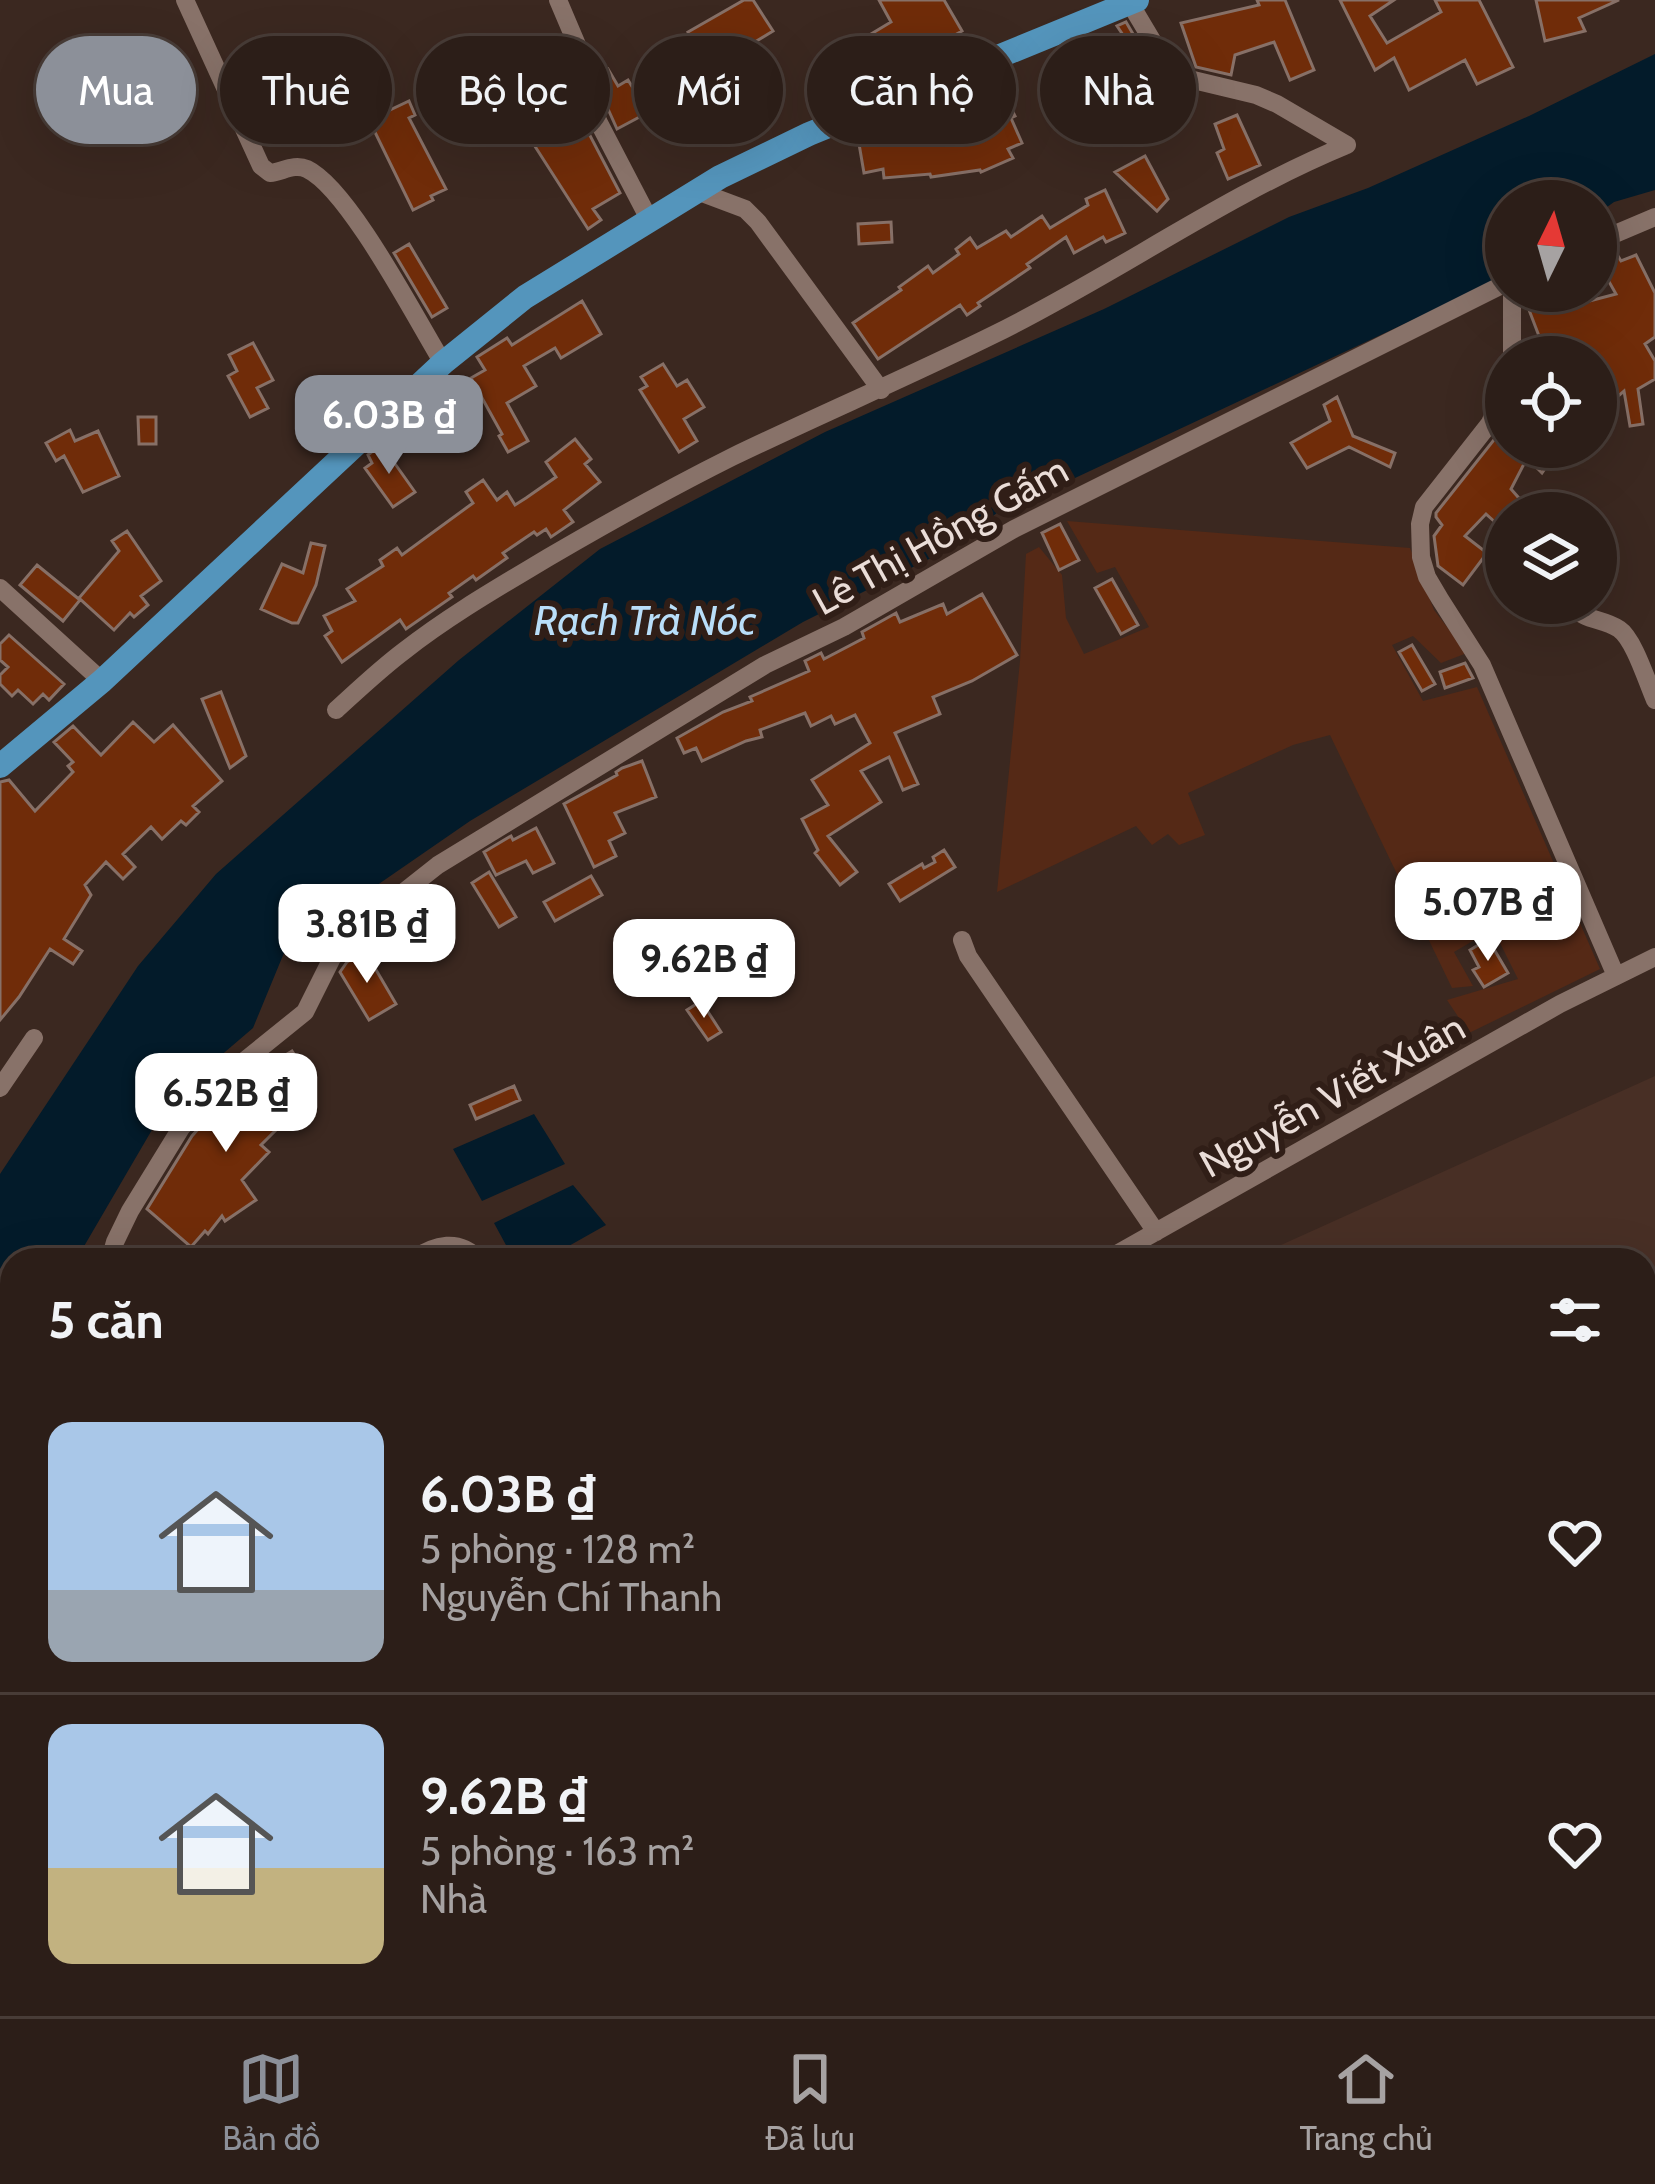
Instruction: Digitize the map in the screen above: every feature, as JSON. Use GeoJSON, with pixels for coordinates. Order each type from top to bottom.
{"type":"FeatureCollection","features":[{"type":"Feature","properties":{"kind":"main road"},"geometry":{"type":"LineString","coordinates":[[0,766],[103,681],[443,363],[525,297],[720,177],[809,134],[1132,1]]}},
{"type":"Feature","properties":{"kind":"street"},"geometry":{"type":"LineString","coordinates":[[185,0],[261,166],[270,172],[298,166],[307,169],[335,193],[358,222],[443,363]]}},
{"type":"Feature","properties":{"kind":"street"},"geometry":{"type":"LineString","coordinates":[[558,0],[589,73],[598,123],[649,219]]}},
{"type":"Feature","properties":{"kind":"street"},"geometry":{"type":"LineString","coordinates":[[336,710],[404,651],[487,593],[588,535],[729,459],[1058,302],[1288,170],[1346,145],[1277,104],[1185,78],[1168,68],[1132,1]]}},
{"type":"Feature","properties":{"kind":"street"},"geometry":{"type":"LineString","coordinates":[[697,191],[745,209],[758,222],[881,390]]}},
{"type":"Feature","properties":{"kind":"street"},"geometry":{"type":"LineString","coordinates":[[1617,233],[1655,217]]}},
{"type":"Feature","properties":{"kind":"street","name":"Lê Thị Hồng Gấm"},"geometry":{"type":"LineString","coordinates":[[113,1248],[130,1211],[182,1128],[232,1070],[305,1012],[332,958],[362,925],[438,865],[765,665],[844,627],[1014,529],[1485,294]]}},
{"type":"Feature","properties":{"kind":"street"},"geometry":{"type":"LineString","coordinates":[[1485,428],[1424,507],[1421,557],[1433,588],[1482,665],[1616,976]]}},
{"type":"Feature","properties":{"kind":"street"},"geometry":{"type":"LineString","coordinates":[[0,588],[103,681]]}},
{"type":"Feature","properties":{"kind":"street"},"geometry":{"type":"LineString","coordinates":[[1606,624],[1626,634],[1655,700]]}},
{"type":"Feature","properties":{"kind":"street"},"geometry":{"type":"LineString","coordinates":[[962,940],[968,956],[1156,1232]]}},
{"type":"Feature","properties":{"kind":"street","name":"Nguyễn Viết Xuân"},"geometry":{"type":"LineString","coordinates":[[1127,1248],[1560,1004],[1655,957]]}},
{"type":"Feature","properties":{"kind":"street"},"geometry":{"type":"LineString","coordinates":[[0,1088],[34,1038]]}},
{"type":"Feature","properties":{"kind":"street"},"geometry":{"type":"LineString","coordinates":[[434,1248],[467,1248]]}},
{"type":"Feature","properties":{"kind":"shaded area"},"geometry":{"type":"Polygon","coordinates":[[[1067,521],[1410,548],[1434,610],[1467,653],[1441,663],[1413,636],[1392,645],[1423,701],[1477,687],[1600,969],[1469,1033],[1447,1000],[1518,979],[1493,929],[1454,952],[1473,986],[1452,988],[1330,735],[1293,745],[1188,793],[1205,835],[1179,845],[1168,834],[1152,845],[1136,826],[997,892],[1026,554],[1039,547],[1062,575],[1066,618],[1084,654],[1149,627],[1115,567],[1097,573],[1067,521]]]}},
{"type":"Feature","properties":{"kind":"shaded area"},"geometry":{"type":"Polygon","coordinates":[[[1655,1076],[1655,1248],[1275,1248],[1655,1076]]]}},
{"type":"Feature","properties":{"kind":"water","name":"Rạch Trà Nóc"},"geometry":{"type":"Polygon","coordinates":[[[1655,54],[1655,190],[1617,201],[1617,180],[1485,180],[1485,286],[1075,478],[1017,497],[955,546],[803,622],[470,821],[286,948],[253,1028],[170,1099],[83,1248],[0,1248],[0,1174],[138,966],[216,874],[459,660],[600,549],[825,432],[1104,309],[1289,217],[1368,188],[1655,54]]]}},
{"type":"Feature","properties":{"kind":"water"},"geometry":{"type":"Polygon","coordinates":[[[534,1114],[565,1164],[482,1201],[453,1149],[534,1114]]]}},
{"type":"Feature","properties":{"kind":"water"},"geometry":{"type":"Polygon","coordinates":[[[573,1185],[606,1225],[565,1248],[508,1248],[494,1223],[573,1185]]]}},
{"type":"Feature","properties":{"kind":"building"},"geometry":{"type":"Polygon","coordinates":[[[744,0],[753,0],[773,31],[765,36],[690,36],[688,32],[744,0]]]}},
{"type":"Feature","properties":{"kind":"building"},"geometry":{"type":"Polygon","coordinates":[[[879,0],[944,0],[962,31],[953,36],[868,36],[891,22],[879,0]]]}},
{"type":"Feature","properties":{"kind":"building"},"geometry":{"type":"Polygon","coordinates":[[[1257,0],[1285,0],[1314,70],[1290,80],[1274,42],[1235,55],[1231,75],[1196,67],[1196,36],[1185,36],[1181,23],[1259,5],[1257,0]]]}},
{"type":"Feature","properties":{"kind":"building"},"geometry":{"type":"Polygon","coordinates":[[[1340,0],[1394,0],[1370,16],[1387,43],[1441,12],[1435,0],[1479,0],[1513,67],[1477,84],[1465,60],[1409,90],[1394,58],[1375,70],[1340,0]]]}},
{"type":"Feature","properties":{"kind":"building"},"geometry":{"type":"Polygon","coordinates":[[[1536,0],[1619,0],[1579,18],[1585,31],[1545,41],[1536,0]]]}},
{"type":"Feature","properties":{"kind":"building"},"geometry":{"type":"Polygon","coordinates":[[[1126,22],[1134,36],[1121,36],[1117,26],[1126,22]]]}},
{"type":"Feature","properties":{"kind":"building"},"geometry":{"type":"Polygon","coordinates":[[[610,72],[618,86],[628,80],[634,87],[634,120],[617,129],[610,113],[610,72]]]}},
{"type":"Feature","properties":{"kind":"building"},"geometry":{"type":"Polygon","coordinates":[[[409,101],[415,115],[409,118],[416,144],[423,144],[446,189],[413,210],[381,144],[392,144],[392,109],[409,101]]]}},
{"type":"Feature","properties":{"kind":"building"},"geometry":{"type":"Polygon","coordinates":[[[1237,115],[1260,165],[1228,179],[1217,153],[1224,149],[1215,124],[1237,115]]]}},
{"type":"Feature","properties":{"kind":"building"},"geometry":{"type":"Polygon","coordinates":[[[1016,129],[1022,143],[1008,149],[1013,158],[981,172],[884,178],[883,169],[864,173],[859,144],[1016,144],[1016,129]]]}},
{"type":"Feature","properties":{"kind":"building"},"geometry":{"type":"Polygon","coordinates":[[[533,144],[594,144],[620,193],[593,209],[601,220],[588,229],[533,144]]]}},
{"type":"Feature","properties":{"kind":"building"},"geometry":{"type":"Polygon","coordinates":[[[1145,156],[1168,199],[1157,211],[1115,172],[1145,156]]]}},
{"type":"Feature","properties":{"kind":"building"},"geometry":{"type":"Polygon","coordinates":[[[1105,190],[1125,233],[1106,242],[1103,237],[1074,253],[1066,237],[967,315],[960,305],[878,359],[853,323],[928,266],[933,273],[959,254],[956,249],[970,238],[977,248],[1006,231],[1011,237],[1042,216],[1050,228],[1105,190]]]}},
{"type":"Feature","properties":{"kind":"building"},"geometry":{"type":"Polygon","coordinates":[[[891,222],[892,242],[859,244],[858,224],[891,222]]]}},
{"type":"Feature","properties":{"kind":"building"},"geometry":{"type":"Polygon","coordinates":[[[409,244],[447,308],[432,317],[394,253],[409,244]]]}},
{"type":"Feature","properties":{"kind":"building"},"geometry":{"type":"Polygon","coordinates":[[[1636,255],[1655,293],[1655,337],[1645,344],[1655,361],[1655,379],[1638,389],[1643,424],[1630,426],[1624,391],[1617,397],[1617,336],[1539,336],[1530,312],[1617,312],[1617,256],[1621,261],[1636,255]]]}},
{"type":"Feature","properties":{"kind":"building"},"geometry":{"type":"Polygon","coordinates":[[[582,301],[601,334],[561,358],[555,348],[524,366],[536,386],[507,403],[528,441],[508,452],[471,378],[485,370],[477,357],[507,338],[512,345],[582,301]]]}},
{"type":"Feature","properties":{"kind":"building"},"geometry":{"type":"Polygon","coordinates":[[[253,343],[273,380],[257,388],[268,408],[250,417],[228,376],[237,371],[229,355],[253,343]]]}},
{"type":"Feature","properties":{"kind":"building"},"geometry":{"type":"Polygon","coordinates":[[[663,364],[677,386],[687,380],[704,407],[684,419],[697,441],[679,452],[640,390],[647,386],[641,377],[663,364]]]}},
{"type":"Feature","properties":{"kind":"building"},"geometry":{"type":"Polygon","coordinates":[[[1337,397],[1353,436],[1395,453],[1390,467],[1349,447],[1307,468],[1291,443],[1330,421],[1324,405],[1337,397]]]}},
{"type":"Feature","properties":{"kind":"building"},"geometry":{"type":"Polygon","coordinates":[[[138,417],[156,417],[156,444],[139,444],[138,417]]]}},
{"type":"Feature","properties":{"kind":"building"},"geometry":{"type":"Polygon","coordinates":[[[70,430],[75,441],[98,431],[119,476],[83,492],[64,456],[56,461],[46,443],[70,430]]]}},
{"type":"Feature","properties":{"kind":"building"},"geometry":{"type":"Polygon","coordinates":[[[575,439],[591,459],[585,464],[600,482],[564,510],[573,522],[551,537],[546,529],[537,535],[534,532],[503,553],[507,558],[476,580],[473,576],[406,629],[400,620],[342,662],[325,636],[332,631],[324,616],[355,601],[347,589],[383,566],[380,560],[397,548],[402,555],[473,503],[466,492],[483,480],[497,500],[507,492],[515,505],[526,498],[556,477],[546,462],[575,439]]]}},
{"type":"Feature","properties":{"kind":"building"},"geometry":{"type":"Polygon","coordinates":[[[381,444],[415,492],[393,507],[365,468],[372,463],[368,455],[381,444]]]}},
{"type":"Feature","properties":{"kind":"building"},"geometry":{"type":"Polygon","coordinates":[[[1485,451],[1485,468],[1522,468],[1514,492],[1485,492],[1485,515],[1465,536],[1485,556],[1463,585],[1438,566],[1434,536],[1442,525],[1436,513],[1485,451]]]}},
{"type":"Feature","properties":{"kind":"building"},"geometry":{"type":"Polygon","coordinates":[[[1060,524],[1079,560],[1059,570],[1042,533],[1060,524]]]}},
{"type":"Feature","properties":{"kind":"building"},"geometry":{"type":"Polygon","coordinates":[[[127,531],[161,581],[141,596],[148,605],[134,617],[130,613],[114,630],[79,598],[119,551],[112,541],[127,531]]]}},
{"type":"Feature","properties":{"kind":"building"},"geometry":{"type":"Polygon","coordinates":[[[311,543],[325,546],[316,585],[298,623],[261,609],[282,564],[303,573],[311,543]]]}},
{"type":"Feature","properties":{"kind":"building"},"geometry":{"type":"Polygon","coordinates":[[[37,565],[80,600],[63,621],[20,585],[37,565]]]}},
{"type":"Feature","properties":{"kind":"building"},"geometry":{"type":"Polygon","coordinates":[[[1112,579],[1138,625],[1121,634],[1095,588],[1112,579]]]}},
{"type":"Feature","properties":{"kind":"building"},"geometry":{"type":"Polygon","coordinates":[[[982,594],[1017,655],[933,697],[940,714],[895,733],[918,784],[903,790],[889,757],[861,771],[881,802],[828,836],[857,872],[840,885],[815,853],[818,850],[802,819],[828,805],[812,780],[870,743],[855,715],[835,724],[831,716],[811,726],[805,713],[702,761],[696,748],[684,753],[677,738],[809,671],[805,661],[821,653],[824,659],[864,638],[862,632],[896,613],[900,622],[943,604],[947,614],[982,594]]]}},
{"type":"Feature","properties":{"kind":"building"},"geometry":{"type":"Polygon","coordinates":[[[9,635],[64,684],[49,700],[43,694],[33,704],[18,690],[12,696],[0,684],[0,675],[8,667],[0,660],[0,644],[9,635]]]}},
{"type":"Feature","properties":{"kind":"building"},"geometry":{"type":"Polygon","coordinates":[[[1412,645],[1435,684],[1422,691],[1399,652],[1412,645]]]}},
{"type":"Feature","properties":{"kind":"building"},"geometry":{"type":"Polygon","coordinates":[[[1465,663],[1473,678],[1445,688],[1440,672],[1465,663]]]}},
{"type":"Feature","properties":{"kind":"building"},"geometry":{"type":"Polygon","coordinates":[[[221,692],[246,756],[230,768],[202,699],[221,692]]]}},
{"type":"Feature","properties":{"kind":"building"},"geometry":{"type":"Polygon","coordinates":[[[133,722],[154,742],[173,725],[222,781],[193,806],[199,812],[186,825],[181,821],[162,839],[151,827],[123,854],[135,867],[123,879],[106,862],[85,885],[91,895],[64,939],[82,951],[73,964],[50,949],[0,1020],[0,782],[9,780],[35,811],[73,772],[68,766],[73,762],[54,742],[73,726],[101,755],[133,722]]]}},
{"type":"Feature","properties":{"kind":"building"},"geometry":{"type":"Polygon","coordinates":[[[642,761],[656,797],[615,813],[625,833],[609,841],[616,856],[594,867],[564,804],[642,761]]]}},
{"type":"Feature","properties":{"kind":"building"},"geometry":{"type":"Polygon","coordinates":[[[536,828],[554,863],[533,873],[526,861],[496,875],[484,852],[536,828]]]}},
{"type":"Feature","properties":{"kind":"building"},"geometry":{"type":"Polygon","coordinates":[[[944,850],[955,867],[900,901],[889,884],[922,864],[924,868],[935,862],[933,857],[944,850]]]}},
{"type":"Feature","properties":{"kind":"building"},"geometry":{"type":"Polygon","coordinates":[[[489,872],[516,917],[499,927],[472,883],[489,872]]]}},
{"type":"Feature","properties":{"kind":"building"},"geometry":{"type":"Polygon","coordinates":[[[591,876],[602,895],[555,921],[544,902],[591,876]]]}},
{"type":"Feature","properties":{"kind":"building"},"geometry":{"type":"Polygon","coordinates":[[[1488,939],[1508,973],[1484,987],[1473,970],[1479,967],[1470,950],[1488,939]]]}},
{"type":"Feature","properties":{"kind":"building"},"geometry":{"type":"Polygon","coordinates":[[[365,951],[396,1004],[369,1020],[340,972],[365,951]]]}},
{"type":"Feature","properties":{"kind":"building"},"geometry":{"type":"Polygon","coordinates":[[[701,1001],[721,1032],[708,1040],[687,1010],[701,1001]]]}},
{"type":"Feature","properties":{"kind":"building"},"geometry":{"type":"Polygon","coordinates":[[[292,1051],[310,1078],[297,1087],[305,1102],[275,1119],[281,1125],[261,1145],[269,1152],[242,1180],[256,1200],[225,1221],[222,1216],[191,1247],[147,1209],[192,1136],[239,1083],[256,1100],[279,1087],[264,1063],[292,1051]]]}},
{"type":"Feature","properties":{"kind":"building"},"geometry":{"type":"Polygon","coordinates":[[[514,1086],[520,1100],[476,1119],[470,1105],[514,1086]]]}}]}
